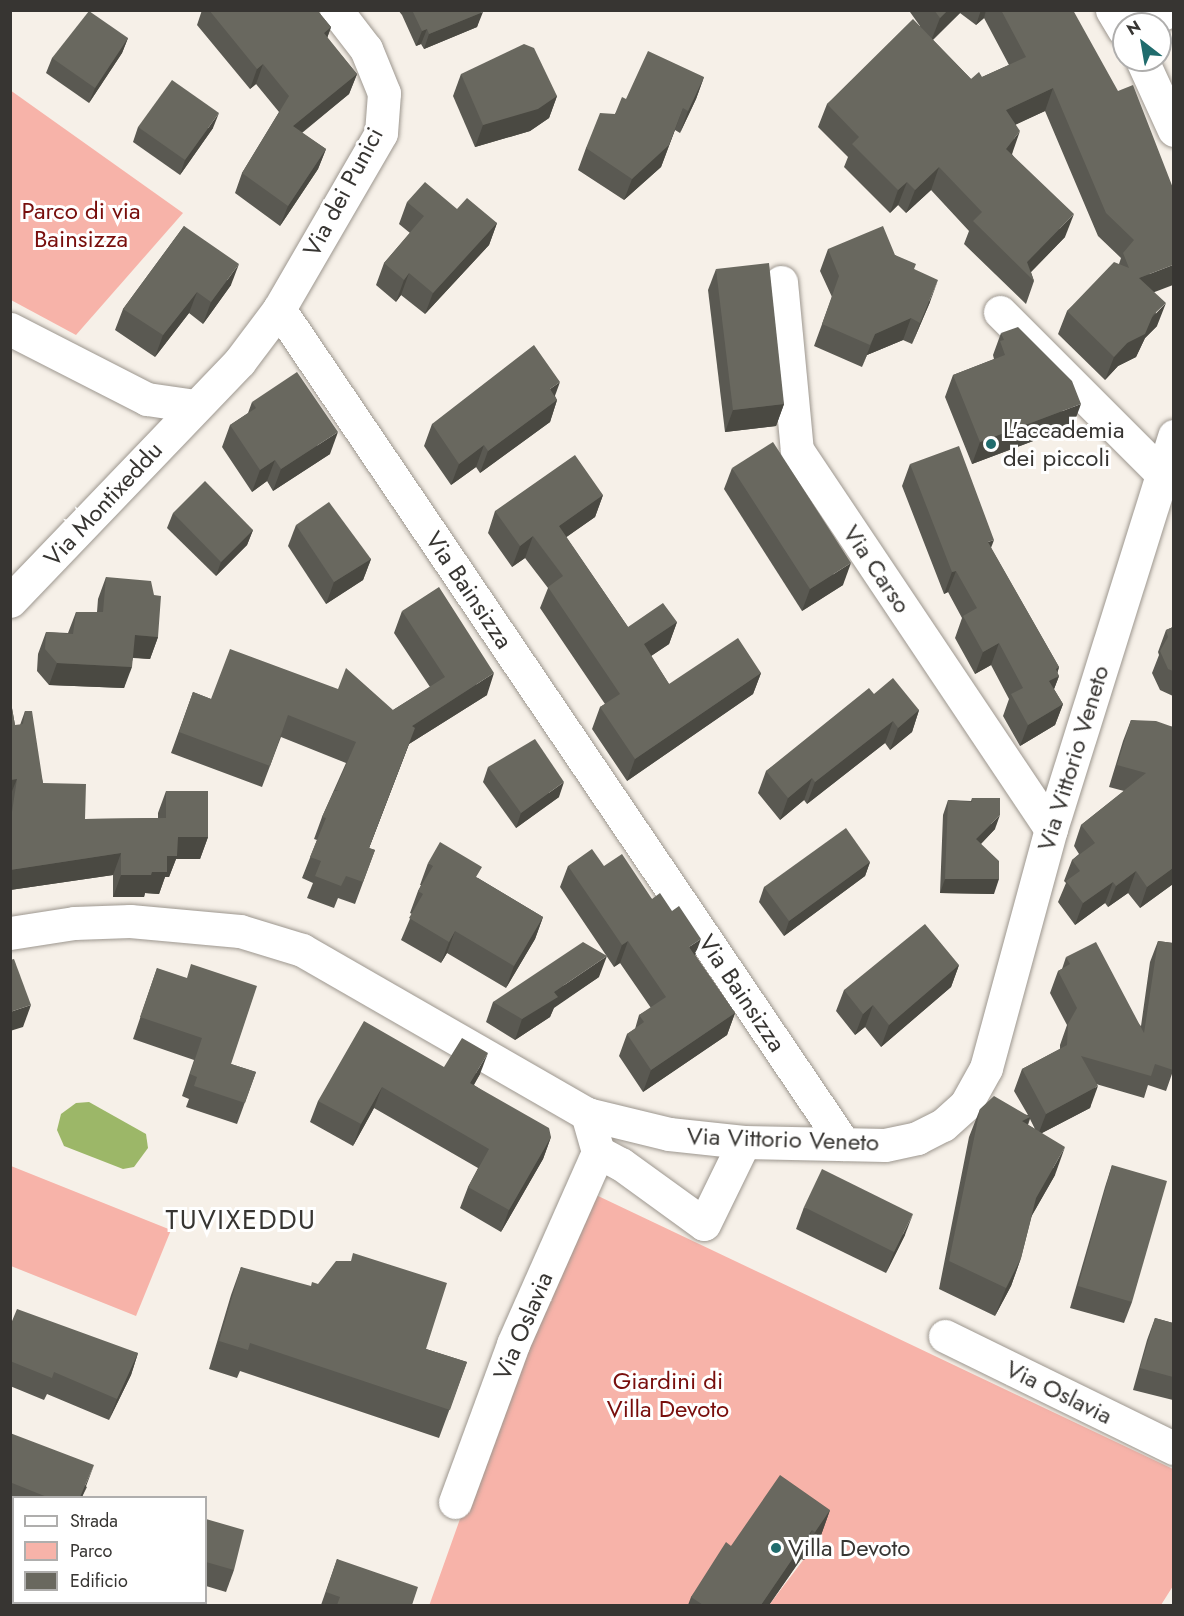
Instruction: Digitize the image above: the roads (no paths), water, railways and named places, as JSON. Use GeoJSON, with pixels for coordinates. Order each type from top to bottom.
{"type":"FeatureCollection","features":[{"type":"Feature","properties":{"kind":"street","name":"Via dei Punici"},"geometry":{"type":"LineString","coordinates":[[279,309],[381,133],[384,93],[366,49],[336,10]]}},
{"type":"Feature","properties":{"kind":"street"},"geometry":{"type":"LineString","coordinates":[[1147,72],[1173,130]]}},
{"type":"Feature","properties":{"kind":"street","name":"Via Carso"},"geometry":{"type":"LineString","coordinates":[[781,282],[797,450],[1051,829]]}},
{"type":"Feature","properties":{"kind":"street"},"geometry":{"type":"LineString","coordinates":[[10,329],[147,399],[195,406],[240,361],[279,309]]}},
{"type":"Feature","properties":{"kind":"street","name":"Via Bainsizza"},"geometry":{"type":"LineString","coordinates":[[279,309],[844,1144]]}},
{"type":"Feature","properties":{"kind":"street"},"geometry":{"type":"LineString","coordinates":[[1000,312],[1162,474]]}},
{"type":"Feature","properties":{"kind":"street","name":"Via Montixeddu"},"geometry":{"type":"LineString","coordinates":[[10,602],[195,406]]}},
{"type":"Feature","properties":{"kind":"street","name":"Via Vittorio Veneto"},"geometry":{"type":"LineString","coordinates":[[10,933],[74,923],[130,921],[240,931],[292,946],[495,1058],[587,1114],[669,1134],[744,1142],[885,1145],[917,1138],[943,1125],[966,1104],[986,1068],[1051,829],[1173,436]]}},
{"type":"Feature","properties":{"kind":"street"},"geometry":{"type":"LineString","coordinates":[[587,1114],[598,1152],[621,1164],[704,1224],[744,1142]]}},
{"type":"Feature","properties":{"kind":"street","name":"Via Oslavia"},"geometry":{"type":"LineString","coordinates":[[455,1502],[513,1344],[598,1152]]}},
{"type":"Feature","properties":{"kind":"street","name":"Via Oslavia"},"geometry":{"type":"LineString","coordinates":[[945,1336],[1173,1448]]}},
{"type":"Feature","properties":{"kind":"place","name":"L'accademia dei piccoli"},"geometry":{"type":"Point","coordinates":[991,444]}},
{"type":"Feature","properties":{"kind":"place","name":"Villa Devoto"},"geometry":{"type":"Point","coordinates":[776,1548]}},
{"type":"Feature","properties":{"kind":"district","name":"TUVIXEDDU"},"geometry":{"type":"Point","coordinates":[241,1220]}},
{"type":"Feature","properties":{"kind":"park label","name":"Parco di via Bainsizza"},"geometry":{"type":"Point","coordinates":[81,225]}},
{"type":"Feature","properties":{"kind":"park label","name":"Giardini di Villa Devoto"},"geometry":{"type":"Point","coordinates":[668,1395]}}]}
